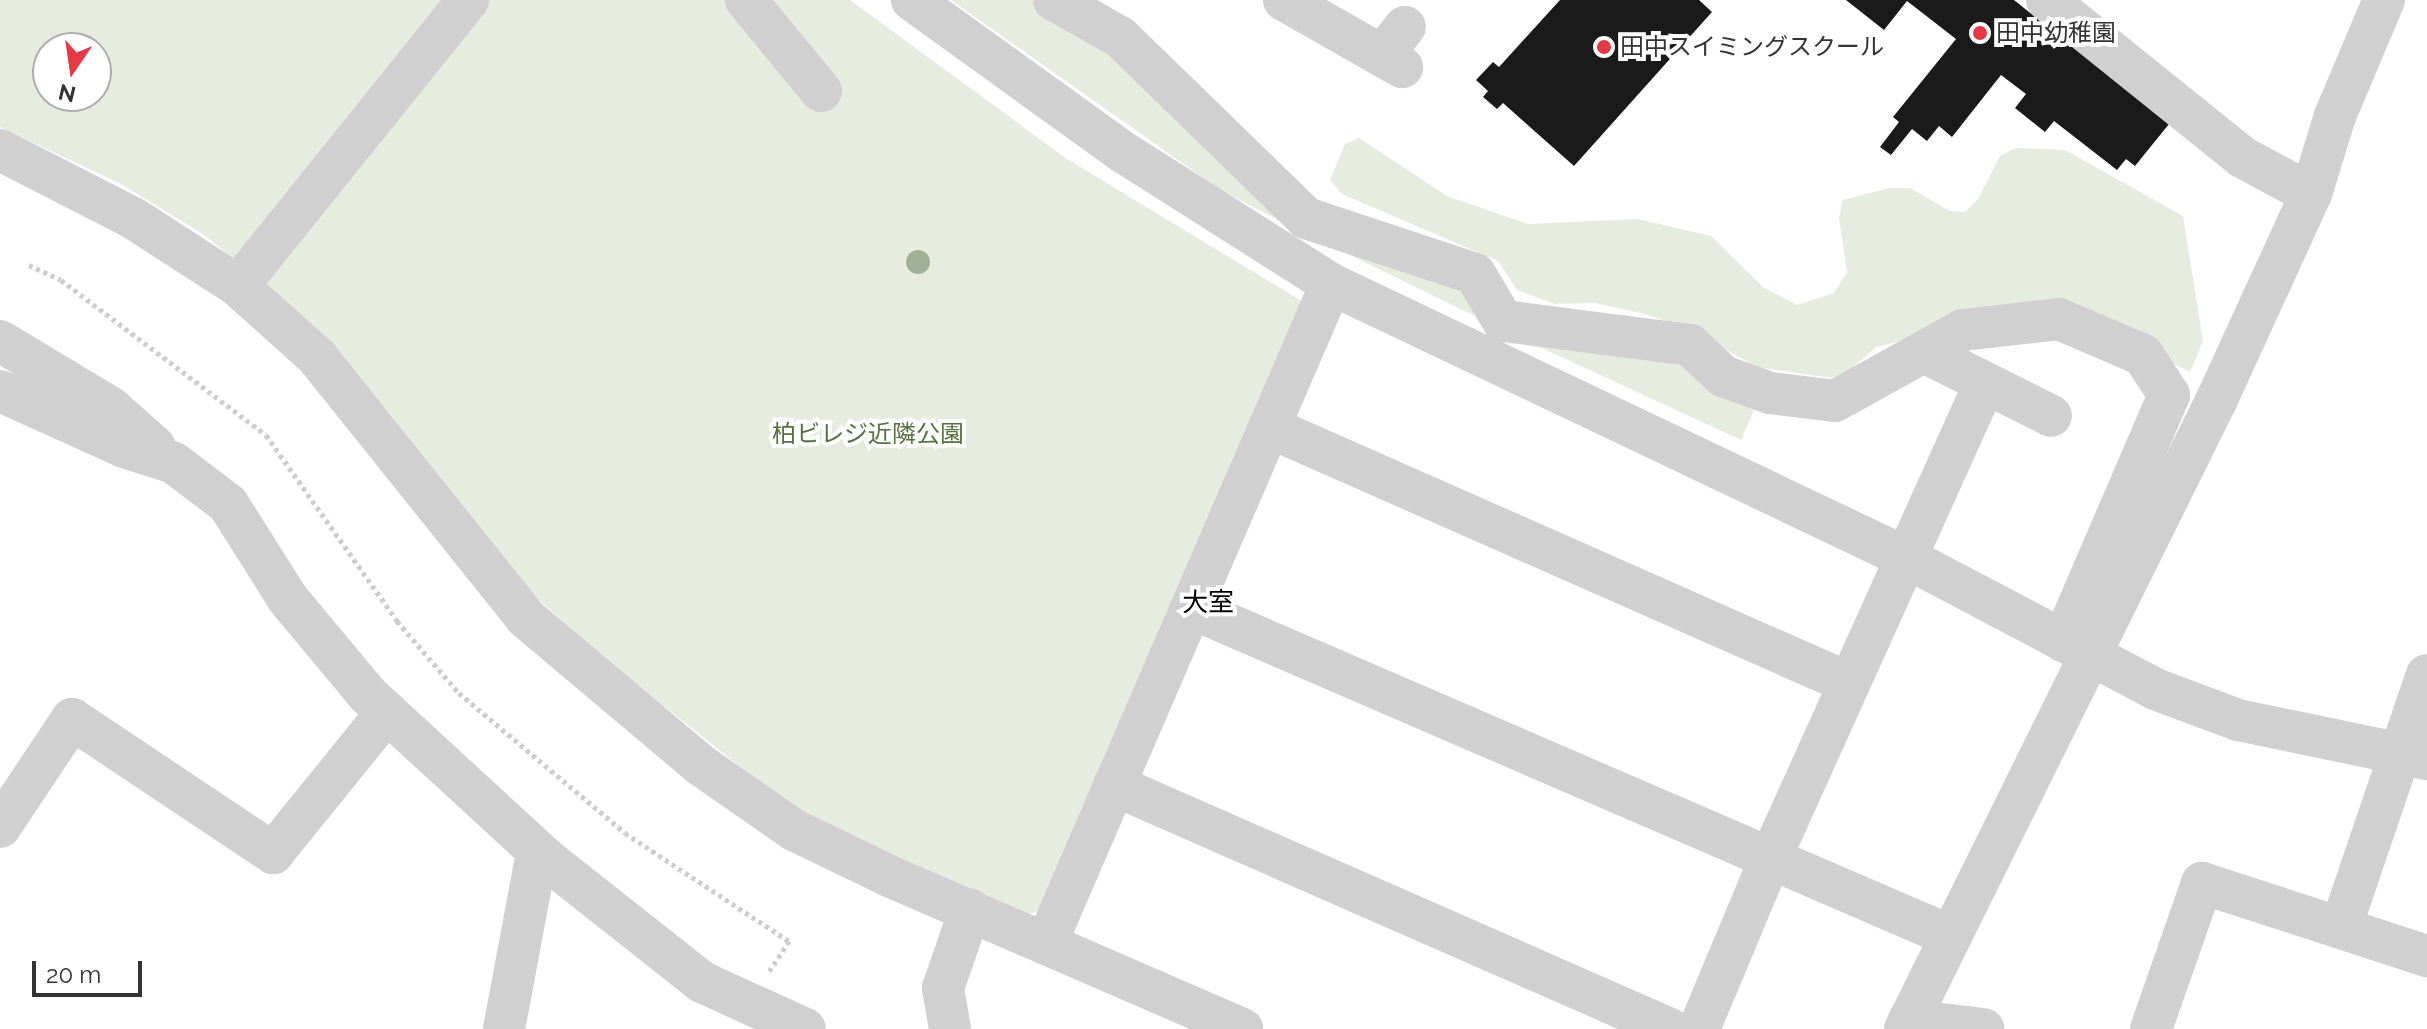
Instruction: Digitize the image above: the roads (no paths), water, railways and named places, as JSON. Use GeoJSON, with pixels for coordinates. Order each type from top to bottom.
{"type":"FeatureCollection","features":[{"type":"Feature","properties":{"kind":"street"},"geometry":{"type":"LineString","coordinates":[[238,286],[468,0]]}},
{"type":"Feature","properties":{"kind":"street"},"geometry":{"type":"LineString","coordinates":[[746,0],[821,91]]}},
{"type":"Feature","properties":{"kind":"street"},"geometry":{"type":"LineString","coordinates":[[1054,0],[1120,37],[1306,218],[1475,274],[1495,339]]}},
{"type":"Feature","properties":{"kind":"street"},"geometry":{"type":"LineString","coordinates":[[1284,0],[1396,50]]}},
{"type":"Feature","properties":{"kind":"street"},"geometry":{"type":"LineString","coordinates":[[2047,0],[2242,157],[2311,194]]}},
{"type":"Feature","properties":{"kind":"street"},"geometry":{"type":"LineString","coordinates":[[2075,647],[2217,399],[2311,194],[2335,116],[2384,0]]}},
{"type":"Feature","properties":{"kind":"street"},"geometry":{"type":"LineString","coordinates":[[917,1],[1123,152],[1331,284],[1495,339],[2075,647],[2203,710],[2276,729],[2414,754]]}},
{"type":"Feature","properties":{"kind":"street"},"geometry":{"type":"LineString","coordinates":[[0,150],[133,218],[238,286],[317,357],[526,618],[702,766],[794,830],[1242,1029]]}},
{"type":"Feature","properties":{"kind":"street"},"geometry":{"type":"LineString","coordinates":[[1285,255],[1306,218]]}},
{"type":"Feature","properties":{"kind":"street"},"geometry":{"type":"LineString","coordinates":[[1046,944],[1331,284]]}},
{"type":"Feature","properties":{"kind":"street"},"geometry":{"type":"LineString","coordinates":[[1495,339],[1690,345],[1723,376],[1770,393],[1835,401],[1963,330],[2059,319],[2143,355],[2169,395],[2075,647],[1907,1024],[1983,1029]]}},
{"type":"Feature","properties":{"kind":"street"},"geometry":{"type":"LineString","coordinates":[[0,341],[110,407],[174,463],[228,504],[288,599],[387,712],[545,858],[702,982],[805,1029]]}},
{"type":"Feature","properties":{"kind":"street"},"geometry":{"type":"LineString","coordinates":[[1924,352],[2051,416]]}},
{"type":"Feature","properties":{"kind":"street"},"geometry":{"type":"LineString","coordinates":[[1699,1029],[1771,857],[1985,383]]}},
{"type":"Feature","properties":{"kind":"street"},"geometry":{"type":"LineString","coordinates":[[0,391],[124,447],[174,463]]}},
{"type":"Feature","properties":{"kind":"street"},"geometry":{"type":"LineString","coordinates":[[1269,427],[1849,683]]}},
{"type":"Feature","properties":{"kind":"street"},"geometry":{"type":"LineString","coordinates":[[1191,608],[1948,935]]}},
{"type":"Feature","properties":{"kind":"street"},"geometry":{"type":"LineString","coordinates":[[2341,927],[2414,754],[2427,675]]}},
{"type":"Feature","properties":{"kind":"street"},"geometry":{"type":"LineString","coordinates":[[0,827],[72,719],[273,853],[387,712]]}},
{"type":"Feature","properties":{"kind":"street"},"geometry":{"type":"LineString","coordinates":[[1114,785],[1670,1029]]}},
{"type":"Feature","properties":{"kind":"street"},"geometry":{"type":"LineString","coordinates":[[504,1029],[534,868],[545,858]]}},
{"type":"Feature","properties":{"kind":"street"},"geometry":{"type":"LineString","coordinates":[[2151,1029],[2202,883],[2427,956]]}},
{"type":"Feature","properties":{"kind":"street"},"geometry":{"type":"LineString","coordinates":[[950,1029],[943,988],[970,910]]}},
{"type":"Feature","properties":{"kind":"place","name":"田中幼稚園"},"geometry":{"type":"Point","coordinates":[1980,33]}},
{"type":"Feature","properties":{"kind":"place","name":"田中スイミングスクール"},"geometry":{"type":"Point","coordinates":[1604,47]}},
{"type":"Feature","properties":{"kind":"district","name":"大室"},"geometry":{"type":"Point","coordinates":[1208,603]}},
{"type":"Feature","properties":{"kind":"park label","name":"柏ビレジ近隣公園"},"geometry":{"type":"Point","coordinates":[868,434]}}]}
